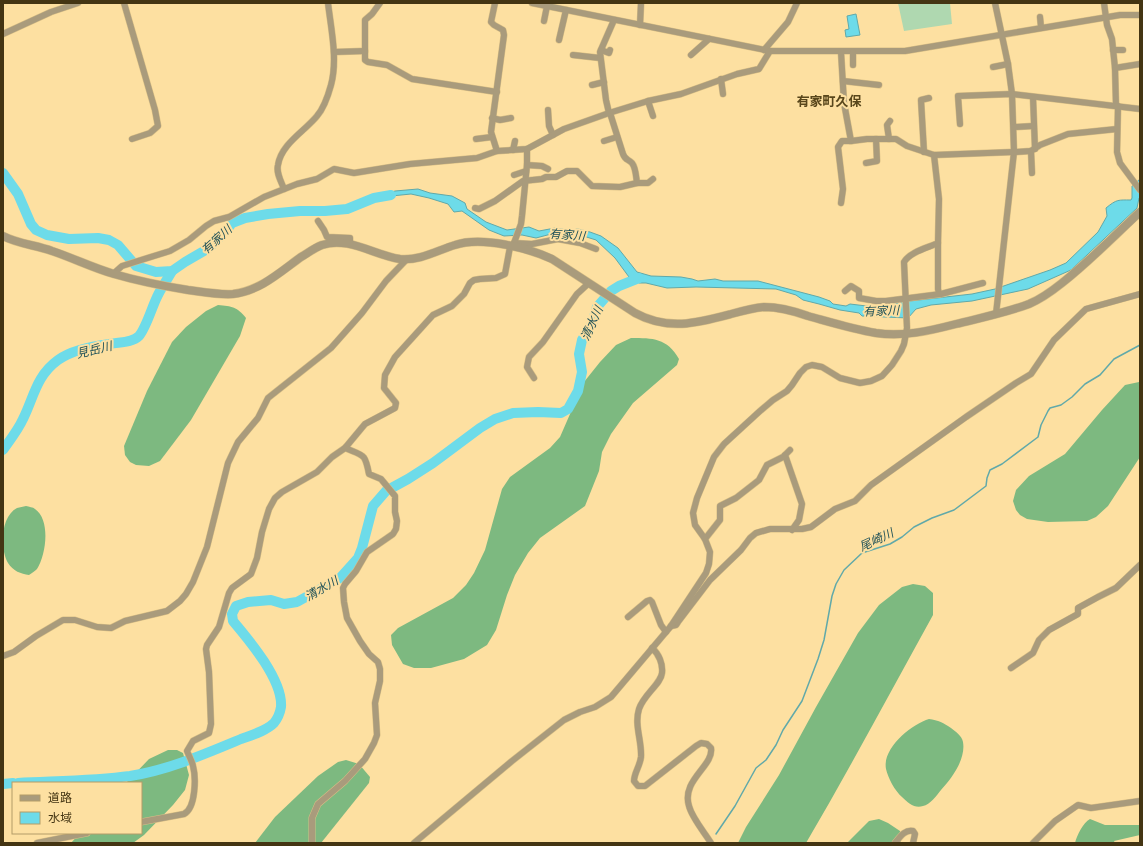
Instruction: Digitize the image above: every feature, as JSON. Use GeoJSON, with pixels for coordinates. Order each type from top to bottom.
{"type":"FeatureCollection","features":[{"type":"Feature","properties":{"kind":"street"},"geometry":{"type":"LineString","coordinates":[[3,34],[51,12],[78,3]]}},
{"type":"Feature","properties":{"kind":"street"},"geometry":{"type":"LineString","coordinates":[[124,3],[155,110],[158,126],[150,133],[132,139]]}},
{"type":"Feature","properties":{"kind":"street"},"geometry":{"type":"LineString","coordinates":[[284,189],[277,172],[279,160],[289,144],[318,116],[324,106],[332,84],[334,52],[328,3]]}},
{"type":"Feature","properties":{"kind":"street"},"geometry":{"type":"LineString","coordinates":[[380,3],[372,14],[365,20],[365,60],[368,62],[387,65],[412,79],[497,92]]}},
{"type":"Feature","properties":{"kind":"street"},"geometry":{"type":"LineString","coordinates":[[495,3],[491,22],[503,30],[504,35],[493,116],[492,137],[497,151]]}},
{"type":"Feature","properties":{"kind":"street"},"geometry":{"type":"LineString","coordinates":[[532,3],[767,50],[841,52],[905,51],[1120,15],[1140,15]]}},
{"type":"Feature","properties":{"kind":"street"},"geometry":{"type":"LineString","coordinates":[[640,25],[641,3]]}},
{"type":"Feature","properties":{"kind":"street"},"geometry":{"type":"LineString","coordinates":[[113,274],[122,266],[170,251],[190,240],[214,221],[229,217],[264,197],[317,179],[334,169],[354,173],[410,164],[477,158],[497,151],[526,149],[564,129],[610,113],[648,101],[681,94],[721,79],[758,70],[767,50],[788,22],[797,3]]}},
{"type":"Feature","properties":{"kind":"street"},"geometry":{"type":"LineString","coordinates":[[995,3],[1008,64],[1014,127],[1014,152],[996,311]]}},
{"type":"Feature","properties":{"kind":"street"},"geometry":{"type":"LineString","coordinates":[[1104,3],[1105,18],[1112,39],[1115,68],[1117,152],[1120,163],[1140,190]]}},
{"type":"Feature","properties":{"kind":"street"},"geometry":{"type":"LineString","coordinates":[[544,21],[547,6]]}},
{"type":"Feature","properties":{"kind":"street"},"geometry":{"type":"LineString","coordinates":[[559,40],[566,10]]}},
{"type":"Feature","properties":{"kind":"street"},"geometry":{"type":"LineString","coordinates":[[1040,17],[1041,28]]}},
{"type":"Feature","properties":{"kind":"street"},"geometry":{"type":"LineString","coordinates":[[614,20],[601,50],[600,58],[606,100],[624,158],[632,163],[635,168],[637,183]]}},
{"type":"Feature","properties":{"kind":"street"},"geometry":{"type":"LineString","coordinates":[[691,55],[709,39]]}},
{"type":"Feature","properties":{"kind":"street"},"geometry":{"type":"LineString","coordinates":[[601,50],[608,53],[610,50]]}},
{"type":"Feature","properties":{"kind":"street"},"geometry":{"type":"LineString","coordinates":[[1113,50],[1123,50]]}},
{"type":"Feature","properties":{"kind":"street"},"geometry":{"type":"LineString","coordinates":[[334,52],[365,51]]}},
{"type":"Feature","properties":{"kind":"street"},"geometry":{"type":"LineString","coordinates":[[841,52],[844,81],[844,103],[851,141]]}},
{"type":"Feature","properties":{"kind":"street"},"geometry":{"type":"LineString","coordinates":[[853,52],[853,65]]}},
{"type":"Feature","properties":{"kind":"street"},"geometry":{"type":"LineString","coordinates":[[573,55],[600,58]]}},
{"type":"Feature","properties":{"kind":"street"},"geometry":{"type":"LineString","coordinates":[[993,67],[1008,64]]}},
{"type":"Feature","properties":{"kind":"street"},"geometry":{"type":"LineString","coordinates":[[1115,68],[1140,64]]}},
{"type":"Feature","properties":{"kind":"street"},"geometry":{"type":"LineString","coordinates":[[721,79],[723,94]]}},
{"type":"Feature","properties":{"kind":"street"},"geometry":{"type":"LineString","coordinates":[[844,81],[879,85]]}},
{"type":"Feature","properties":{"kind":"street"},"geometry":{"type":"LineString","coordinates":[[592,85],[604,82]]}},
{"type":"Feature","properties":{"kind":"street"},"geometry":{"type":"LineString","coordinates":[[960,124],[958,96],[1012,94],[1140,109]]}},
{"type":"Feature","properties":{"kind":"street"},"geometry":{"type":"LineString","coordinates":[[1032,173],[1033,97]]}},
{"type":"Feature","properties":{"kind":"street"},"geometry":{"type":"LineString","coordinates":[[924,152],[921,100],[929,98]]}},
{"type":"Feature","properties":{"kind":"street"},"geometry":{"type":"LineString","coordinates":[[648,101],[653,116]]}},
{"type":"Feature","properties":{"kind":"street"},"geometry":{"type":"LineString","coordinates":[[548,110],[553,135]]}},
{"type":"Feature","properties":{"kind":"street"},"geometry":{"type":"LineString","coordinates":[[486,114],[500,120],[511,118]]}},
{"type":"Feature","properties":{"kind":"street"},"geometry":{"type":"LineString","coordinates":[[889,139],[887,125],[890,121]]}},
{"type":"Feature","properties":{"kind":"street"},"geometry":{"type":"LineString","coordinates":[[1014,127],[1033,126]]}},
{"type":"Feature","properties":{"kind":"street"},"geometry":{"type":"LineString","coordinates":[[841,203],[843,189],[838,147],[842,141],[896,139],[907,146],[934,154],[1014,152],[1033,150],[1068,134],[1117,129]]}},
{"type":"Feature","properties":{"kind":"street"},"geometry":{"type":"LineString","coordinates":[[476,139],[492,137]]}},
{"type":"Feature","properties":{"kind":"street"},"geometry":{"type":"LineString","coordinates":[[535,140],[540,137],[546,139]]}},
{"type":"Feature","properties":{"kind":"street"},"geometry":{"type":"LineString","coordinates":[[604,141],[617,137]]}},
{"type":"Feature","properties":{"kind":"street"},"geometry":{"type":"LineString","coordinates":[[866,163],[877,161],[876,139]]}},
{"type":"Feature","properties":{"kind":"street"},"geometry":{"type":"LineString","coordinates":[[513,150],[515,140]]}},
{"type":"Feature","properties":{"kind":"street"},"geometry":{"type":"LineString","coordinates":[[142,822],[187,812],[190,809],[194,788],[193,766],[187,751],[193,741],[209,733],[211,724],[209,672],[206,649],[207,645],[219,627],[229,592],[251,574],[257,558],[262,532],[269,509],[275,498],[282,492],[317,472],[332,457],[345,448],[365,424],[395,408],[396,403],[384,388],[385,375],[395,357],[433,315],[452,306],[464,294],[470,283],[474,280],[503,276],[520,224],[527,168],[526,149]]}},
{"type":"Feature","properties":{"kind":"street"},"geometry":{"type":"LineString","coordinates":[[934,154],[939,199],[939,294]]}},
{"type":"Feature","properties":{"kind":"street"},"geometry":{"type":"LineString","coordinates":[[514,175],[527,168],[542,166],[548,169]]}},
{"type":"Feature","properties":{"kind":"street"},"geometry":{"type":"LineString","coordinates":[[475,208],[478,209],[493,202],[525,180],[556,177],[572,170],[578,171],[592,186],[620,187],[626,184],[648,183],[653,179]]}},
{"type":"Feature","properties":{"kind":"street"},"geometry":{"type":"LineString","coordinates":[[513,243],[552,259],[618,302],[648,319],[672,324],[685,324],[750,309],[775,308],[788,310],[860,330],[876,333],[905,335],[933,330],[996,311],[1030,303],[1049,292],[1078,270],[1140,212]]}},
{"type":"Feature","properties":{"kind":"street"},"geometry":{"type":"LineString","coordinates":[[318,221],[327,237],[350,238],[350,244]]}},
{"type":"Feature","properties":{"kind":"street"},"geometry":{"type":"LineString","coordinates":[[3,236],[16,241],[52,250],[113,274],[154,284],[214,294],[246,292],[266,282],[313,249],[330,243],[350,244],[394,257],[407,259],[420,257],[467,242],[479,241],[532,244],[558,239],[580,243],[596,249]]}},
{"type":"Feature","properties":{"kind":"street"},"geometry":{"type":"LineString","coordinates":[[414,843],[506,766],[564,720],[595,707],[611,697],[671,626],[706,573],[709,564],[710,552],[705,539],[695,525],[693,513],[697,498],[714,457],[724,444],[768,404],[787,391],[800,372],[806,367],[812,365],[822,367],[840,378],[851,382],[860,383],[871,381],[882,376],[892,365],[904,344],[907,328],[904,262],[906,258],[938,243]]}},
{"type":"Feature","properties":{"kind":"street"},"geometry":{"type":"LineString","coordinates":[[3,656],[14,652],[36,636],[63,620],[75,620],[97,627],[111,628],[125,621],[166,610],[180,601],[193,582],[207,547],[228,463],[238,442],[258,418],[268,398],[331,348],[386,281],[407,259]]}},
{"type":"Feature","properties":{"kind":"street"},"geometry":{"type":"LineString","coordinates":[[851,278],[851,286]]}},
{"type":"Feature","properties":{"kind":"street"},"geometry":{"type":"LineString","coordinates":[[534,378],[527,367],[529,357],[543,342],[577,294],[589,283]]}},
{"type":"Feature","properties":{"kind":"street"},"geometry":{"type":"LineString","coordinates":[[851,286],[859,291],[859,298],[886,301],[939,294],[983,283]]}},
{"type":"Feature","properties":{"kind":"street"},"geometry":{"type":"LineString","coordinates":[[845,291],[851,286]]}},
{"type":"Feature","properties":{"kind":"street"},"geometry":{"type":"LineString","coordinates":[[671,626],[676,625],[710,580],[741,550],[750,538],[763,531],[792,530],[810,527],[835,509],[855,501],[872,485],[966,417],[1031,374],[1054,340],[1086,309],[1140,294]]}},
{"type":"Feature","properties":{"kind":"street"},"geometry":{"type":"LineString","coordinates":[[312,843],[312,818],[318,804],[345,782],[365,759],[377,735],[375,703],[380,681],[380,670],[378,662],[369,654],[347,618],[344,602],[344,588],[345,584],[356,571],[367,552],[393,534],[397,521],[395,512],[395,496],[381,479],[369,474],[366,459],[362,455],[345,448]]}},
{"type":"Feature","properties":{"kind":"street"},"geometry":{"type":"LineString","coordinates":[[705,539],[720,520],[720,506],[736,498],[759,480],[767,465],[787,453],[802,504],[798,520],[792,530]]}},
{"type":"Feature","properties":{"kind":"street"},"geometry":{"type":"LineString","coordinates":[[1011,668],[1033,653],[1039,640],[1050,630],[1078,614],[1078,608],[1116,588],[1140,565]]}},
{"type":"Feature","properties":{"kind":"street"},"geometry":{"type":"LineString","coordinates":[[628,617],[646,601],[650,600],[661,625],[666,632]]}},
{"type":"Feature","properties":{"kind":"street"},"geometry":{"type":"LineString","coordinates":[[652,648],[658,656],[662,669],[662,675],[659,681],[645,696],[639,710],[637,725],[641,757],[634,781],[638,786],[645,786],[699,744],[707,744],[711,748],[710,756],[692,781],[688,798],[689,808],[711,843]]}},
{"type":"Feature","properties":{"kind":"street"},"geometry":{"type":"LineString","coordinates":[[1033,843],[1055,821],[1078,805],[1091,808],[1140,801]]}},
{"type":"Feature","properties":{"kind":"street"},"geometry":{"type":"LineString","coordinates":[[895,843],[905,832],[909,830],[913,831],[915,834],[913,843]]}},
{"type":"Feature","properties":{"kind":"street"},"geometry":{"type":"LineString","coordinates":[[41,843],[82,834]]}},
{"type":"Feature","properties":{"kind":"green space"},"geometry":{"type":"Polygon","coordinates":[[[898,3],[950,3],[952,24],[904,31],[898,3]]]}},
{"type":"Feature","properties":{"kind":"green space"},"geometry":{"type":"Polygon","coordinates":[[[218,305],[234,308],[240,311],[246,318],[240,336],[191,420],[160,461],[149,466],[136,465],[130,462],[125,455],[124,446],[147,391],[172,342],[186,327],[206,311],[218,305]]]}},
{"type":"Feature","properties":{"kind":"green space"},"geometry":{"type":"Polygon","coordinates":[[[631,338],[653,339],[664,343],[670,347],[679,359],[677,365],[633,403],[611,434],[602,452],[599,471],[585,506],[540,538],[528,553],[515,575],[496,630],[487,645],[464,659],[431,668],[414,668],[403,664],[392,645],[391,635],[398,628],[453,598],[466,585],[474,573],[485,550],[502,489],[510,477],[550,448],[560,437],[584,382],[616,345],[631,338]]]}},
{"type":"Feature","properties":{"kind":"green space"},"geometry":{"type":"Polygon","coordinates":[[[1140,382],[1140,457],[1108,506],[1096,517],[1087,521],[1048,522],[1027,519],[1020,515],[1016,510],[1013,501],[1016,490],[1029,476],[1065,454],[1125,385],[1140,382]]]}},
{"type":"Feature","properties":{"kind":"green space"},"geometry":{"type":"Polygon","coordinates":[[[26,506],[34,508],[40,514],[45,529],[45,547],[43,555],[37,569],[29,575],[17,572],[10,566],[5,557],[3,542],[3,534],[7,518],[11,512],[17,508],[26,506]]]}},
{"type":"Feature","properties":{"kind":"green space"},"geometry":{"type":"Polygon","coordinates":[[[913,584],[925,586],[933,593],[933,615],[806,843],[738,843],[746,827],[779,775],[858,633],[879,605],[902,587],[913,584]]]}},
{"type":"Feature","properties":{"kind":"green space"},"geometry":{"type":"Polygon","coordinates":[[[929,719],[943,723],[957,733],[963,742],[963,748],[960,761],[950,780],[931,802],[917,807],[907,801],[894,788],[887,773],[886,761],[893,745],[907,731],[929,719]]]}},
{"type":"Feature","properties":{"kind":"green space"},"geometry":{"type":"Polygon","coordinates":[[[168,750],[177,750],[183,753],[189,775],[185,790],[173,805],[144,835],[133,843],[71,843],[79,834],[142,834],[142,782],[127,782],[149,759],[168,750]]]}},
{"type":"Feature","properties":{"kind":"green space"},"geometry":{"type":"Polygon","coordinates":[[[346,760],[359,764],[370,777],[369,783],[321,843],[255,843],[275,817],[318,776],[338,762],[346,760]]]}},
{"type":"Feature","properties":{"kind":"green space"},"geometry":{"type":"Polygon","coordinates":[[[879,819],[900,831],[901,843],[847,843],[869,821],[879,819]]]}},
{"type":"Feature","properties":{"kind":"green space"},"geometry":{"type":"Polygon","coordinates":[[[1090,819],[1105,825],[1140,825],[1140,835],[1114,841],[1115,843],[1075,843],[1077,836],[1085,823],[1090,819]]]}},
{"type":"Feature","properties":{"kind":"water"},"geometry":{"type":"Polygon","coordinates":[[[856,14],[860,35],[846,37],[845,30],[849,29],[847,16],[856,14]]]}},
{"type":"Feature","properties":{"kind":"water"},"geometry":{"type":"Polygon","coordinates":[[[1140,179],[1140,197],[1137,208],[1071,270],[1028,289],[972,301],[931,305],[916,309],[908,318],[862,316],[859,313],[840,310],[803,300],[796,295],[776,289],[696,287],[667,288],[646,283],[639,283],[629,277],[615,258],[596,240],[577,234],[555,233],[536,238],[522,235],[504,236],[489,230],[462,211],[454,212],[448,204],[429,198],[411,194],[372,198],[395,191],[418,189],[430,193],[452,196],[465,203],[467,209],[486,222],[507,230],[529,227],[539,231],[555,228],[572,230],[578,229],[601,236],[618,248],[637,272],[651,276],[681,277],[698,281],[715,279],[723,281],[758,281],[819,297],[830,301],[833,304],[846,306],[850,304],[883,308],[901,302],[972,294],[995,289],[1066,263],[1098,232],[1107,216],[1106,208],[1118,201],[1131,200],[1132,186],[1140,179]]]}},
{"type":"Feature","properties":{"kind":"waterway","name":"有家川"},"geometry":{"type":"LineString","coordinates":[[3,173],[18,194],[31,224],[36,230],[47,235],[69,239],[98,238],[109,240],[118,245],[136,266],[156,272],[172,271],[209,248],[232,223],[245,218],[300,211],[347,209],[374,198],[391,195]]}},
{"type":"Feature","properties":{"kind":"waterway","name":"見岳川"},"geometry":{"type":"LineString","coordinates":[[3,450],[19,427],[36,387],[51,366],[58,360],[76,351],[129,341],[139,336],[172,271]]}},
{"type":"Feature","properties":{"kind":"waterway","name":"清水川"},"geometry":{"type":"LineString","coordinates":[[46,782],[102,779],[130,776],[158,770],[200,756],[271,726],[278,717],[281,707],[277,685],[256,649],[233,621],[232,614],[236,606],[248,602],[271,600],[284,604],[297,602],[340,578],[358,558],[373,506],[386,491],[433,463],[480,428],[495,419],[513,413],[561,413],[568,409],[578,391],[582,372],[579,354],[582,340],[592,324],[597,307],[611,291],[639,278]]}},
{"type":"Feature","properties":{"kind":"waterway","name":"尾崎川"},"geometry":{"type":"LineString","coordinates":[[716,834],[735,806],[756,768],[766,760],[802,701],[824,640],[832,596],[836,584],[844,570],[862,553],[890,544],[902,537],[914,527],[932,518],[954,510],[986,486],[990,470],[1002,464],[1038,437],[1041,425],[1050,408],[1061,405],[1072,397],[1085,384],[1100,375],[1114,359],[1140,345]]}},
{"type":"Feature","properties":{"kind":"waterway","name":"清水川"},"geometry":{"type":"LineString","coordinates":[[3,784],[12,783]]}},
{"type":"Feature","properties":{"kind":"district","name":"有家町久保"},"geometry":{"type":"Point","coordinates":[829,101]}}]}
